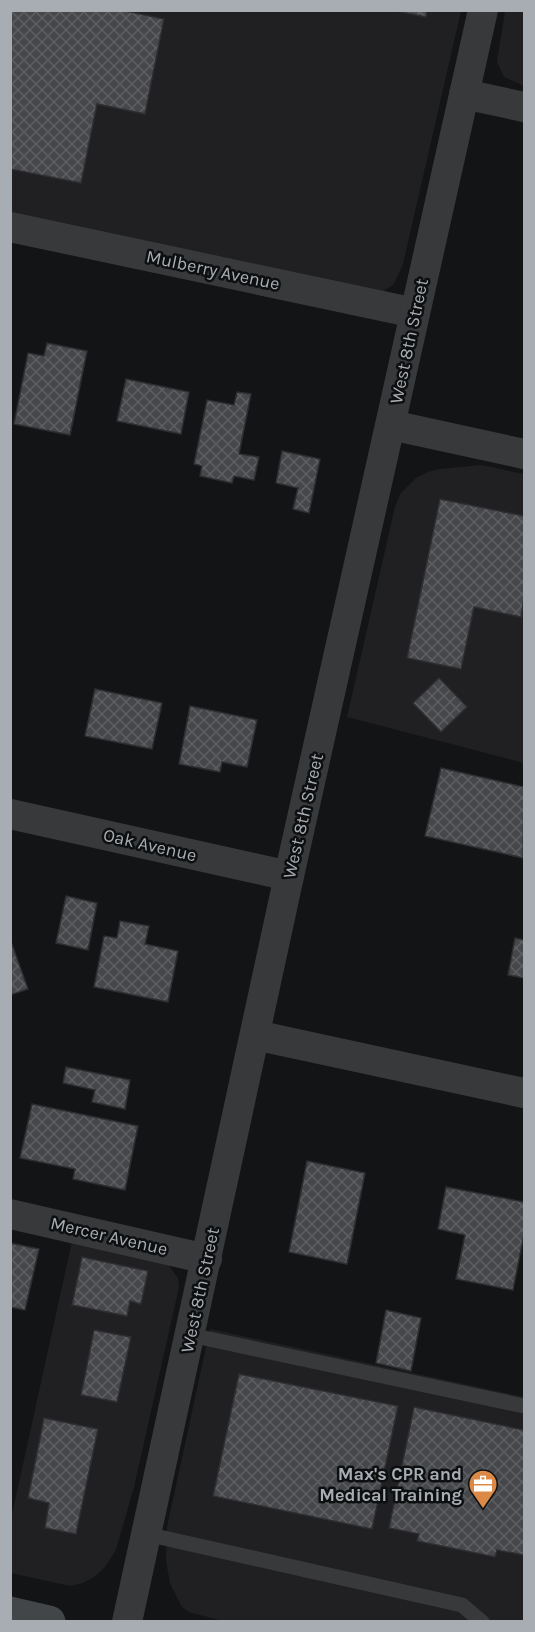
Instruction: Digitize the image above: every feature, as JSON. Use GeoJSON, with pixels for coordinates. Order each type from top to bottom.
{"type":"FeatureCollection","features":[{"type":"Feature","properties":{"kind":"street","name":"West 8th Street"},"geometry":{"type":"LineString","coordinates":[[127,1622],[289,876],[483,10]]}},
{"type":"Feature","properties":{"kind":"street"},"geometry":{"type":"LineString","coordinates":[[464,94],[525,107]]}},
{"type":"Feature","properties":{"kind":"street","name":"Mulberry Avenue"},"geometry":{"type":"LineString","coordinates":[[10,227],[415,313]]}},
{"type":"Feature","properties":{"kind":"street"},"geometry":{"type":"LineString","coordinates":[[391,425],[525,454]]}},
{"type":"Feature","properties":{"kind":"street","name":"Oak Avenue"},"geometry":{"type":"LineString","coordinates":[[10,814],[289,876]]}},
{"type":"Feature","properties":{"kind":"street"},"geometry":{"type":"LineString","coordinates":[[255,1035],[525,1093]]}},
{"type":"Feature","properties":{"kind":"street","name":"Mercer Avenue"},"geometry":{"type":"LineString","coordinates":[[10,1214],[207,1259]]}},
{"type":"Feature","properties":{"kind":"street"},"geometry":{"type":"LineString","coordinates":[[10,1613],[49,1622]]}},
{"type":"Feature","properties":{"kind":"lane"},"geometry":{"type":"LineString","coordinates":[[190,1335],[525,1406]]}},
{"type":"Feature","properties":{"kind":"lane"},"geometry":{"type":"LineString","coordinates":[[146,1534],[462,1605],[482,1622]]}},
{"type":"Feature","properties":{"kind":"shaded area"},"geometry":{"type":"Polygon","coordinates":[[[11,11],[461,11],[403,264],[394,284],[378,295],[11,215],[11,11]]]}},
{"type":"Feature","properties":{"kind":"shaded area"},"geometry":{"type":"Polygon","coordinates":[[[505,11],[524,11],[524,86],[504,77],[497,62],[505,11]]]}},
{"type":"Feature","properties":{"kind":"shaded area"},"geometry":{"type":"Polygon","coordinates":[[[481,465],[524,474],[524,763],[347,717],[395,507],[400,494],[416,478],[428,472],[481,465]]]}},
{"type":"Feature","properties":{"kind":"shaded area"},"geometry":{"type":"Polygon","coordinates":[[[73,1237],[166,1262],[178,1278],[179,1287],[134,1487],[116,1550],[105,1567],[94,1577],[70,1586],[11,1573],[11,1519],[73,1237]]]}},
{"type":"Feature","properties":{"kind":"shaded area"},"geometry":{"type":"Polygon","coordinates":[[[210,1329],[524,1397],[524,1621],[227,1622],[189,1612],[182,1607],[170,1583],[166,1561],[167,1527],[210,1329]]]}},
{"type":"Feature","properties":{"kind":"building"},"geometry":{"type":"Polygon","coordinates":[[[10,10],[121,10],[164,19],[145,114],[97,104],[81,183],[10,169],[10,10]]]}},
{"type":"Feature","properties":{"kind":"building"},"geometry":{"type":"Polygon","coordinates":[[[393,10],[427,10],[426,17],[393,10]]]}},
{"type":"Feature","properties":{"kind":"building"},"geometry":{"type":"Polygon","coordinates":[[[47,343],[87,351],[70,435],[14,424],[28,353],[44,356],[47,343]]]}},
{"type":"Feature","properties":{"kind":"building"},"geometry":{"type":"Polygon","coordinates":[[[126,379],[189,392],[181,434],[117,421],[126,379]]]}},
{"type":"Feature","properties":{"kind":"building"},"geometry":{"type":"Polygon","coordinates":[[[237,392],[251,394],[239,454],[259,457],[254,480],[234,476],[232,483],[200,476],[202,466],[194,464],[207,400],[234,405],[237,392]]]}},
{"type":"Feature","properties":{"kind":"building"},"geometry":{"type":"Polygon","coordinates":[[[282,451],[320,459],[309,513],[293,509],[298,488],[276,483],[282,451]]]}},
{"type":"Feature","properties":{"kind":"building"},"geometry":{"type":"Polygon","coordinates":[[[440,499],[524,516],[524,598],[521,617],[474,607],[461,669],[407,658],[440,499]]]}},
{"type":"Feature","properties":{"kind":"building"},"geometry":{"type":"Polygon","coordinates":[[[439,678],[467,707],[441,732],[413,703],[439,678]]]}},
{"type":"Feature","properties":{"kind":"building"},"geometry":{"type":"Polygon","coordinates":[[[95,689],[162,703],[152,749],[85,736],[95,689]]]}},
{"type":"Feature","properties":{"kind":"building"},"geometry":{"type":"Polygon","coordinates":[[[190,706],[257,720],[247,767],[222,762],[220,772],[179,764],[190,706]]]}},
{"type":"Feature","properties":{"kind":"building"},"geometry":{"type":"Polygon","coordinates":[[[441,768],[524,787],[523,858],[425,836],[441,768]]]}},
{"type":"Feature","properties":{"kind":"building"},"geometry":{"type":"Polygon","coordinates":[[[66,896],[97,903],[88,950],[56,943],[66,896]]]}},
{"type":"Feature","properties":{"kind":"building"},"geometry":{"type":"Polygon","coordinates":[[[120,921],[149,926],[145,944],[178,951],[168,1002],[94,987],[104,936],[117,938],[120,921]]]}},
{"type":"Feature","properties":{"kind":"building"},"geometry":{"type":"Polygon","coordinates":[[[515,938],[524,940],[524,978],[508,975],[515,938]]]}},
{"type":"Feature","properties":{"kind":"building"},"geometry":{"type":"Polygon","coordinates":[[[10,939],[28,989],[10,995],[10,939]]]}},
{"type":"Feature","properties":{"kind":"building"},"geometry":{"type":"Polygon","coordinates":[[[66,1067],[130,1080],[125,1109],[92,1102],[95,1090],[63,1083],[66,1067]]]}},
{"type":"Feature","properties":{"kind":"building"},"geometry":{"type":"Polygon","coordinates":[[[32,1104],[138,1126],[125,1190],[73,1179],[75,1169],[20,1158],[32,1104]]]}},
{"type":"Feature","properties":{"kind":"building"},"geometry":{"type":"Polygon","coordinates":[[[307,1161],[365,1173],[347,1264],[289,1252],[307,1161]]]}},
{"type":"Feature","properties":{"kind":"building"},"geometry":{"type":"Polygon","coordinates":[[[446,1187],[524,1202],[524,1234],[513,1290],[456,1279],[465,1235],[438,1229],[446,1187]]]}},
{"type":"Feature","properties":{"kind":"building"},"geometry":{"type":"Polygon","coordinates":[[[10,1243],[39,1249],[25,1310],[10,1307],[10,1243]]]}},
{"type":"Feature","properties":{"kind":"building"},"geometry":{"type":"Polygon","coordinates":[[[82,1257],[148,1271],[141,1304],[130,1301],[127,1316],[72,1305],[82,1257]]]}},
{"type":"Feature","properties":{"kind":"building"},"geometry":{"type":"Polygon","coordinates":[[[386,1310],[421,1318],[411,1371],[376,1363],[386,1310]]]}},
{"type":"Feature","properties":{"kind":"building"},"geometry":{"type":"Polygon","coordinates":[[[94,1330],[131,1337],[117,1402],[81,1395],[94,1330]]]}},
{"type":"Feature","properties":{"kind":"building"},"geometry":{"type":"Polygon","coordinates":[[[239,1374],[398,1406],[372,1529],[213,1496],[239,1374]]]}},
{"type":"Feature","properties":{"kind":"building"},"geometry":{"type":"Polygon","coordinates":[[[414,1407],[524,1430],[524,1555],[497,1550],[495,1557],[417,1541],[419,1534],[389,1528],[414,1407]]]}},
{"type":"Feature","properties":{"kind":"building"},"geometry":{"type":"Polygon","coordinates":[[[44,1418],[98,1429],[76,1534],[45,1528],[49,1503],[28,1498],[44,1418]]]}},
{"type":"Feature","properties":{"kind":"place","name":"Max's CPR and Medical Training"},"geometry":{"type":"Point","coordinates":[483,1510]}}]}
